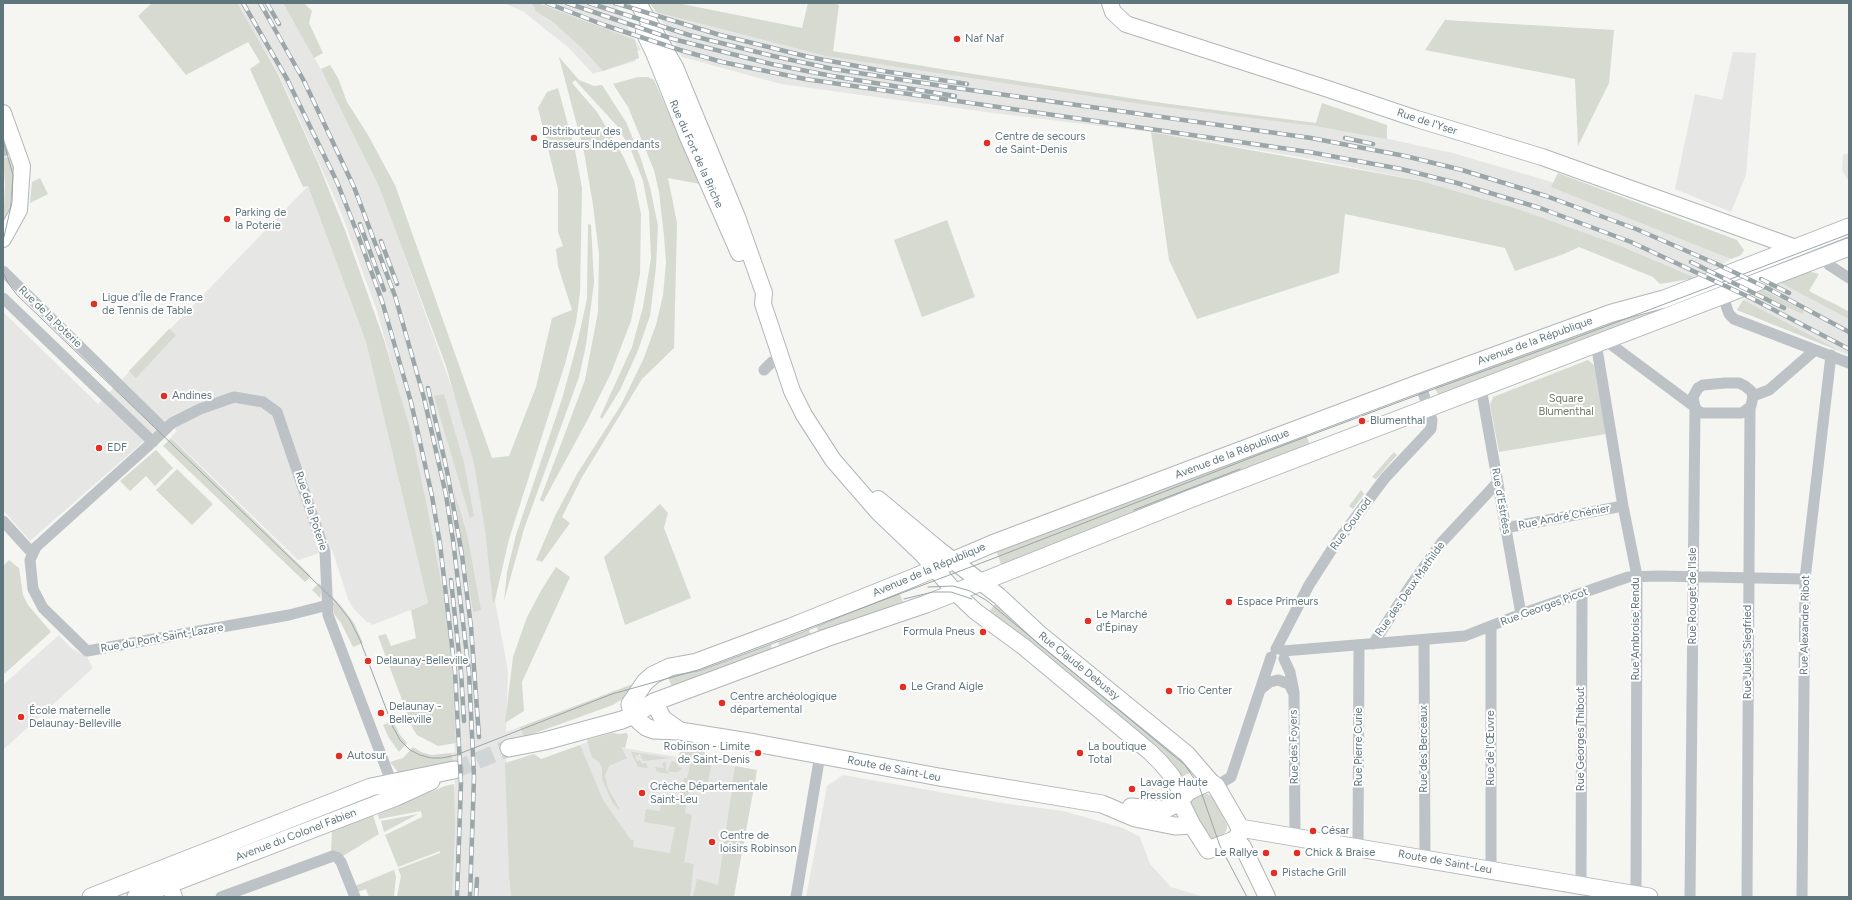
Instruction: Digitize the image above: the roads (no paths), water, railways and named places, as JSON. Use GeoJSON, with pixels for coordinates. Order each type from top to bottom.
{"type":"FeatureCollection","features":[{"type":"Feature","properties":{"kind":"main road","name":"Rue du Fort de la Briche"},"geometry":{"type":"LineString","coordinates":[[628,3],[654,53],[687,135],[743,262],[755,296],[763,304]]}},
{"type":"Feature","properties":{"kind":"main road","name":"Rue du Fort de la Briche"},"geometry":{"type":"LineString","coordinates":[[638,3],[671,60],[698,122],[755,265],[764,293],[763,304],[792,391],[804,415],[833,460],[844,473],[879,513],[931,564]]}},
{"type":"Feature","properties":{"kind":"main road","name":"Rue de l'Yser"},"geometry":{"type":"LineString","coordinates":[[1110,3],[1113,12],[1126,24],[1417,119],[1542,157],[1796,248]]}},
{"type":"Feature","properties":{"kind":"main road"},"geometry":{"type":"LineString","coordinates":[[3,113],[9,148],[22,166],[19,210],[3,239]]}},
{"type":"Feature","properties":{"kind":"main road","name":"Avenue de la République"},"geometry":{"type":"LineString","coordinates":[[628,713],[645,682],[653,675],[663,670],[697,662],[791,626],[948,557],[1612,313],[1664,299],[1849,227]]}},
{"type":"Feature","properties":{"kind":"main road"},"geometry":{"type":"LineString","coordinates":[[1753,233],[1763,251],[1765,260]]}},
{"type":"Feature","properties":{"kind":"main road","name":"Avenue de la République"},"geometry":{"type":"LineString","coordinates":[[628,713],[597,716],[576,726],[628,713],[826,638],[918,607],[1190,499],[1428,409],[1722,294],[1849,247]]}},
{"type":"Feature","properties":{"kind":"main road","name":"Rue du Fort de la Briche"},"geometry":{"type":"LineString","coordinates":[[844,473],[887,506],[948,557]]}},
{"type":"Feature","properties":{"kind":"main road","name":"Rue Claude Debussy"},"geometry":{"type":"LineString","coordinates":[[948,557],[981,582],[1041,635],[1192,758],[1214,784]]}},
{"type":"Feature","properties":{"kind":"main road","name":"Rue Claude Debussy"},"geometry":{"type":"LineString","coordinates":[[931,564],[955,592],[975,611],[1024,647],[1150,752],[1168,772],[1182,799]]}},
{"type":"Feature","properties":{"kind":"main road","name":"Route de Saint-Leu"},"geometry":{"type":"LineString","coordinates":[[654,702],[663,719],[680,731]]}},
{"type":"Feature","properties":{"kind":"main road","name":"Route de Saint-Leu"},"geometry":{"type":"LineString","coordinates":[[628,713],[648,728],[657,730],[680,731],[1108,806],[1135,818],[1175,826],[1192,825]]}},
{"type":"Feature","properties":{"kind":"main road","name":"Avenue du Colonel Fabien"},"geometry":{"type":"LineString","coordinates":[[136,897],[172,891],[394,789],[454,770]]}},
{"type":"Feature","properties":{"kind":"main road","name":"Route de Saint-Leu"},"geometry":{"type":"LineString","coordinates":[[1108,806],[1118,805],[1163,811],[1182,799],[1194,788],[1206,783],[1214,784]]}},
{"type":"Feature","properties":{"kind":"main road"},"geometry":{"type":"LineString","coordinates":[[1214,784],[1267,897]]}},
{"type":"Feature","properties":{"kind":"main road","name":"Avenue du Colonel Fabien"},"geometry":{"type":"LineString","coordinates":[[91,897],[372,787],[394,789]]}},
{"type":"Feature","properties":{"kind":"main road"},"geometry":{"type":"LineString","coordinates":[[1182,799],[1192,825],[1208,850],[1238,833]]}},
{"type":"Feature","properties":{"kind":"main road","name":"Route de Saint-Leu"},"geometry":{"type":"LineString","coordinates":[[1238,833],[1295,836],[1642,896]]}},
{"type":"Feature","properties":{"kind":"main road"},"geometry":{"type":"LineString","coordinates":[[164,868],[172,891]]}},
{"type":"Feature","properties":{"kind":"street"},"geometry":{"type":"LineString","coordinates":[[1826,255],[1829,265],[1849,278]]}},
{"type":"Feature","properties":{"kind":"street","name":"Rue de la Poterie"},"geometry":{"type":"LineString","coordinates":[[3,271],[165,430]]}},
{"type":"Feature","properties":{"kind":"street"},"geometry":{"type":"LineString","coordinates":[[1722,294],[1729,314],[1734,319],[1849,363]]}},
{"type":"Feature","properties":{"kind":"street","name":"Rue de la Poterie"},"geometry":{"type":"LineString","coordinates":[[3,298],[153,442],[172,423],[234,397],[263,402],[277,412],[325,552],[328,615],[394,789]]}},
{"type":"Feature","properties":{"kind":"street"},"geometry":{"type":"LineString","coordinates":[[1600,342],[1703,414],[1738,413],[1744,412],[1750,408]]}},
{"type":"Feature","properties":{"kind":"street","name":"Rue Ambroise Rendu"},"geometry":{"type":"LineString","coordinates":[[1600,342],[1623,506],[1637,576],[1642,896]]}},
{"type":"Feature","properties":{"kind":"street"},"geometry":{"type":"LineString","coordinates":[[1753,396],[1769,390],[1815,350]]}},
{"type":"Feature","properties":{"kind":"street","name":"Rue Alexandre Ribot"},"geometry":{"type":"LineString","coordinates":[[1802,897],[1805,579],[1831,355]]}},
{"type":"Feature","properties":{"kind":"street"},"geometry":{"type":"LineString","coordinates":[[764,370],[772,362],[782,360]]}},
{"type":"Feature","properties":{"kind":"street","name":"Rue Gounod"},"geometry":{"type":"LineString","coordinates":[[1214,784],[1231,777],[1261,689],[1279,654],[1309,585],[1334,546],[1385,478],[1431,429],[1433,422],[1420,383]]}},
{"type":"Feature","properties":{"kind":"street","name":"Rue Rouget de l'Isle"},"geometry":{"type":"LineString","coordinates":[[1690,897],[1694,394],[1698,388],[1706,383],[1739,384],[1749,389],[1753,396]]}},
{"type":"Feature","properties":{"kind":"street","name":"Rue d'Estrées"},"geometry":{"type":"LineString","coordinates":[[1481,388],[1521,614]]}},
{"type":"Feature","properties":{"kind":"street","name":"Rue Jules Siegfried"},"geometry":{"type":"LineString","coordinates":[[1747,897],[1750,408],[1753,396]]}},
{"type":"Feature","properties":{"kind":"street"},"geometry":{"type":"LineString","coordinates":[[3,521],[33,554],[36,547],[153,442]]}},
{"type":"Feature","properties":{"kind":"street","name":"Rue des Deux Mathilde"},"geometry":{"type":"LineString","coordinates":[[1373,644],[1411,585],[1438,548],[1460,521],[1497,483]]}},
{"type":"Feature","properties":{"kind":"street","name":"Rue André Chénier"},"geometry":{"type":"LineString","coordinates":[[1505,528],[1623,506]]}},
{"type":"Feature","properties":{"kind":"street","name":"Rue du Pont Saint-Lazare"},"geometry":{"type":"LineString","coordinates":[[33,554],[30,560],[33,589],[43,608],[87,651],[289,615],[328,605]]}},
{"type":"Feature","properties":{"kind":"street","name":"Rue Georges Picot"},"geometry":{"type":"LineString","coordinates":[[1279,654],[1465,636],[1521,614],[1625,578],[1637,576],[1805,579]]}},
{"type":"Feature","properties":{"kind":"street","name":"Rue Georges Thibout"},"geometry":{"type":"LineString","coordinates":[[1581,885],[1582,594]]}},
{"type":"Feature","properties":{"kind":"street","name":"Rue de l'Œuvre"},"geometry":{"type":"LineString","coordinates":[[1491,626],[1491,870]]}},
{"type":"Feature","properties":{"kind":"street","name":"Rue des Berceaux"},"geometry":{"type":"LineString","coordinates":[[1424,640],[1425,859]]}},
{"type":"Feature","properties":{"kind":"street","name":"Rue Pierre Curie"},"geometry":{"type":"LineString","coordinates":[[1358,847],[1359,646]]}},
{"type":"Feature","properties":{"kind":"street","name":"Rue des Foyers"},"geometry":{"type":"LineString","coordinates":[[1279,654],[1290,672],[1294,692],[1295,836]]}},
{"type":"Feature","properties":{"kind":"street"},"geometry":{"type":"LineString","coordinates":[[1261,689],[1272,681],[1281,680],[1289,684],[1294,692]]}},
{"type":"Feature","properties":{"kind":"street"},"geometry":{"type":"LineString","coordinates":[[796,897],[820,755]]}},
{"type":"Feature","properties":{"kind":"street"},"geometry":{"type":"LineString","coordinates":[[221,897],[333,856],[337,857],[341,862],[355,897]]}},
{"type":"Feature","properties":{"kind":"tunnel"},"geometry":{"type":"LineString","coordinates":[[454,770],[509,748]]}},
{"type":"Feature","properties":{"kind":"tram line"},"geometry":{"type":"LineString","coordinates":[[3,140],[13,175],[12,202],[3,241]]}},
{"type":"Feature","properties":{"kind":"tram line"},"geometry":{"type":"LineString","coordinates":[[3,272],[8,283],[17,295],[336,602],[350,620],[360,640],[393,727],[400,740],[410,750],[420,755],[431,758],[442,758],[456,755],[612,694],[698,670],[997,557],[1263,453],[1575,338],[1849,234]]}},
{"type":"Feature","properties":{"kind":"tram line"},"geometry":{"type":"LineString","coordinates":[[1134,510],[1240,469]]}},
{"type":"Feature","properties":{"kind":"tram line"},"geometry":{"type":"LineString","coordinates":[[928,587],[953,586],[970,591],[986,600],[1185,765],[1199,786],[1220,846],[1247,897]]}},
{"type":"Feature","properties":{"kind":"tram line"},"geometry":{"type":"LineString","coordinates":[[904,599],[933,592],[951,592],[972,599]]}},
{"type":"Feature","properties":{"kind":"railway"},"geometry":{"type":"LineString","coordinates":[[243,3],[287,79],[337,182],[382,301],[411,402],[432,496],[440,544],[455,672],[461,783],[457,897]]}},
{"type":"Feature","properties":{"kind":"railway"},"geometry":{"type":"LineString","coordinates":[[260,3],[304,81],[354,187],[395,296],[424,398],[446,495],[469,672],[474,777],[470,897]]}},
{"type":"Feature","properties":{"kind":"railway"},"geometry":{"type":"LineString","coordinates":[[267,3],[279,24]]}},
{"type":"Feature","properties":{"kind":"railway"},"geometry":{"type":"LineString","coordinates":[[547,3],[604,25],[680,50],[722,62],[805,79],[1309,152],[1401,169],[1457,183],[1540,208],[1631,242],[1749,297],[1849,349]]}},
{"type":"Feature","properties":{"kind":"railway"},"geometry":{"type":"LineString","coordinates":[[567,3],[673,39],[771,64],[832,76],[955,96]]}},
{"type":"Feature","properties":{"kind":"railway"},"geometry":{"type":"LineString","coordinates":[[589,3],[689,35],[833,69],[942,86],[1311,138],[1405,156],[1462,170],[1546,196],[1636,229],[1719,265],[1767,288],[1849,332]]}},
{"type":"Feature","properties":{"kind":"railway"},"geometry":{"type":"LineString","coordinates":[[615,3],[720,35],[809,57],[883,71],[967,84]]}},
{"type":"Feature","properties":{"kind":"railway"},"geometry":{"type":"LineString","coordinates":[[1345,138],[1373,144]]}},
{"type":"Feature","properties":{"kind":"railway"},"geometry":{"type":"LineString","coordinates":[[360,224],[384,290]]}},
{"type":"Feature","properties":{"kind":"railway"},"geometry":{"type":"LineString","coordinates":[[381,241],[397,284]]}},
{"type":"Feature","properties":{"kind":"railway"},"geometry":{"type":"LineString","coordinates":[[1691,262],[1784,308]]}},
{"type":"Feature","properties":{"kind":"railway"},"geometry":{"type":"LineString","coordinates":[[1761,279],[1789,293]]}},
{"type":"Feature","properties":{"kind":"railway"},"geometry":{"type":"LineString","coordinates":[[428,388],[447,471],[462,555],[471,627],[479,737]]}},
{"type":"Feature","properties":{"kind":"railway"},"geometry":{"type":"LineString","coordinates":[[451,580],[461,672],[464,721]]}},
{"type":"Feature","properties":{"kind":"railway"},"geometry":{"type":"LineString","coordinates":[[476,897],[477,879]]}},
{"type":"Feature","properties":{"kind":"place","name":"Naf Naf"},"geometry":{"type":"Point","coordinates":[957,39]}},
{"type":"Feature","properties":{"kind":"place","name":"Distributeur des Brasseurs Indépendants"},"geometry":{"type":"Point","coordinates":[534,138]}},
{"type":"Feature","properties":{"kind":"place","name":"Centre de secours de Saint-Denis"},"geometry":{"type":"Point","coordinates":[987,143]}},
{"type":"Feature","properties":{"kind":"place","name":"Parking de la Poterie"},"geometry":{"type":"Point","coordinates":[227,219]}},
{"type":"Feature","properties":{"kind":"place","name":"Ligue d'Île de France de Tennis de Table"},"geometry":{"type":"Point","coordinates":[94,304]}},
{"type":"Feature","properties":{"kind":"place","name":"Andines"},"geometry":{"type":"Point","coordinates":[164,396]}},
{"type":"Feature","properties":{"kind":"place","name":"Blumenthal"},"geometry":{"type":"Point","coordinates":[1362,421]}},
{"type":"Feature","properties":{"kind":"place","name":"EDF"},"geometry":{"type":"Point","coordinates":[99,448]}},
{"type":"Feature","properties":{"kind":"place","name":"Espace Primeurs"},"geometry":{"type":"Point","coordinates":[1229,602]}},
{"type":"Feature","properties":{"kind":"place","name":"Le Marché d'Épinay"},"geometry":{"type":"Point","coordinates":[1088,621]}},
{"type":"Feature","properties":{"kind":"place","name":"Formula Pneus"},"geometry":{"type":"Point","coordinates":[983,632]}},
{"type":"Feature","properties":{"kind":"place","name":"Delaunay-Belleville"},"geometry":{"type":"Point","coordinates":[368,661]}},
{"type":"Feature","properties":{"kind":"place","name":"Le Grand Aigle"},"geometry":{"type":"Point","coordinates":[903,687]}},
{"type":"Feature","properties":{"kind":"place","name":"Trio Center"},"geometry":{"type":"Point","coordinates":[1169,691]}},
{"type":"Feature","properties":{"kind":"place","name":"Centre archéologique départemental"},"geometry":{"type":"Point","coordinates":[722,703]}},
{"type":"Feature","properties":{"kind":"place","name":"Delaunay - Belleville"},"geometry":{"type":"Point","coordinates":[381,713]}},
{"type":"Feature","properties":{"kind":"place","name":"École maternelle Delaunay-Belleville"},"geometry":{"type":"Point","coordinates":[21,717]}},
{"type":"Feature","properties":{"kind":"place","name":"Robinson - Limite de Saint-Denis"},"geometry":{"type":"Point","coordinates":[758,753]}},
{"type":"Feature","properties":{"kind":"place","name":"La boutique Total"},"geometry":{"type":"Point","coordinates":[1080,753]}},
{"type":"Feature","properties":{"kind":"place","name":"Autosur"},"geometry":{"type":"Point","coordinates":[339,756]}},
{"type":"Feature","properties":{"kind":"place","name":"Lavage Haute Pression"},"geometry":{"type":"Point","coordinates":[1132,789]}},
{"type":"Feature","properties":{"kind":"place","name":"Crèche Départementale Saint-Leu"},"geometry":{"type":"Point","coordinates":[642,793]}},
{"type":"Feature","properties":{"kind":"place","name":"César"},"geometry":{"type":"Point","coordinates":[1313,831]}},
{"type":"Feature","properties":{"kind":"place","name":"Centre de loisirs Robinson"},"geometry":{"type":"Point","coordinates":[712,842]}},
{"type":"Feature","properties":{"kind":"place","name":"Le Rallye"},"geometry":{"type":"Point","coordinates":[1266,853]}},
{"type":"Feature","properties":{"kind":"place","name":"Chick & Braise"},"geometry":{"type":"Point","coordinates":[1297,853]}},
{"type":"Feature","properties":{"kind":"place","name":"Pistache Grill"},"geometry":{"type":"Point","coordinates":[1274,873]}},
{"type":"Feature","properties":{"kind":"park label","name":"Square Blumenthal"},"geometry":{"type":"Point","coordinates":[1566,405]}}]}
